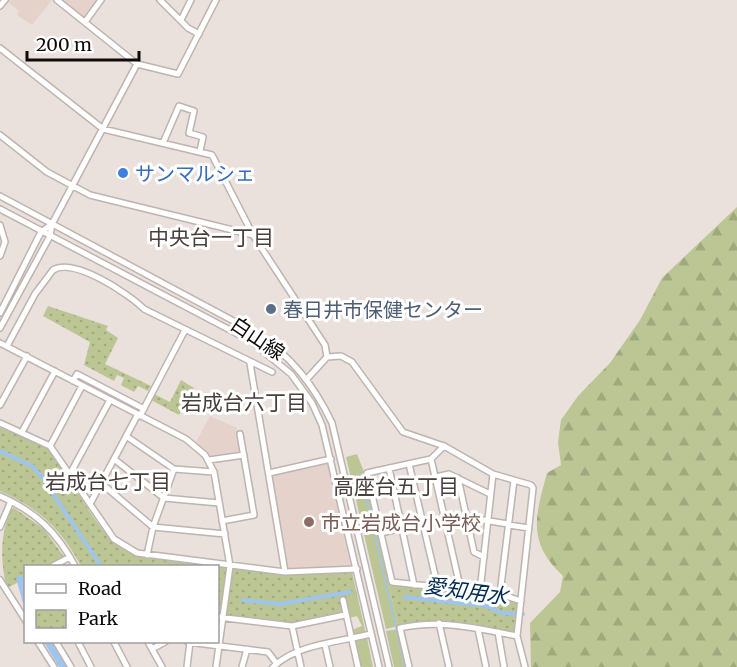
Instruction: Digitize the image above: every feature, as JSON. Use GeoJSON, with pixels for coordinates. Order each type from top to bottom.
{"type":"FeatureCollection","features":[{"type":"Feature","properties":{"kind":"street"},"geometry":{"type":"LineString","coordinates":[[0,6],[5,0]]}},
{"type":"Feature","properties":{"kind":"street"},"geometry":{"type":"LineString","coordinates":[[57,0],[137,64],[178,74],[216,0]]}},
{"type":"Feature","properties":{"kind":"street"},"geometry":{"type":"LineString","coordinates":[[85,22],[101,0]]}},
{"type":"Feature","properties":{"kind":"street"},"geometry":{"type":"LineString","coordinates":[[160,0],[199,34]]}},
{"type":"Feature","properties":{"kind":"street"},"geometry":{"type":"LineString","coordinates":[[181,20],[191,0]]}},
{"type":"Feature","properties":{"kind":"street"},"geometry":{"type":"LineString","coordinates":[[0,48],[103,129],[200,151],[215,159],[253,235],[321,338],[327,357]]}},
{"type":"Feature","properties":{"kind":"street"},"geometry":{"type":"LineString","coordinates":[[0,328],[50,236],[52,224],[137,64]]}},
{"type":"Feature","properties":{"kind":"street"},"geometry":{"type":"LineString","coordinates":[[163,143],[179,106],[194,111],[189,133],[203,137],[200,151]]}},
{"type":"Feature","properties":{"kind":"street"},"geometry":{"type":"LineString","coordinates":[[0,135],[47,172],[90,195],[253,235]]}},
{"type":"Feature","properties":{"kind":"street","name":"白山線"},"geometry":{"type":"LineString","coordinates":[[0,196],[256,333],[283,352],[307,379],[332,423],[389,667]]}},
{"type":"Feature","properties":{"kind":"street","name":"白山線"},"geometry":{"type":"LineString","coordinates":[[0,208],[41,232],[251,341],[282,364],[300,385],[317,414],[331,459],[379,667]]}},
{"type":"Feature","properties":{"kind":"street"},"geometry":{"type":"LineString","coordinates":[[0,313],[41,232],[52,224]]}},
{"type":"Feature","properties":{"kind":"street"},"geometry":{"type":"LineString","coordinates":[[0,225],[5,242],[0,256]]}},
{"type":"Feature","properties":{"kind":"street"},"geometry":{"type":"LineString","coordinates":[[7,346],[35,294],[57,267],[75,267],[130,295],[144,309],[185,330],[187,328],[250,363],[272,372]]}},
{"type":"Feature","properties":{"kind":"street"},"geometry":{"type":"LineString","coordinates":[[90,504],[126,436],[144,409],[185,330]]}},
{"type":"Feature","properties":{"kind":"street"},"geometry":{"type":"LineString","coordinates":[[0,343],[194,444],[210,460],[230,566],[220,617],[216,667]]}},
{"type":"Feature","properties":{"kind":"street"},"geometry":{"type":"LineString","coordinates":[[0,405],[27,356]]}},
{"type":"Feature","properties":{"kind":"street"},"geometry":{"type":"LineString","coordinates":[[300,385],[327,357],[341,356],[352,362],[403,432],[444,446],[493,474],[534,488],[517,636],[525,667]]}},
{"type":"Feature","properties":{"kind":"street"},"geometry":{"type":"LineString","coordinates":[[250,363],[285,572]]}},
{"type":"Feature","properties":{"kind":"street"},"geometry":{"type":"LineString","coordinates":[[22,432],[55,371]]}},
{"type":"Feature","properties":{"kind":"street"},"geometry":{"type":"LineString","coordinates":[[73,381],[77,374],[144,409]]}},
{"type":"Feature","properties":{"kind":"street"},"geometry":{"type":"LineString","coordinates":[[50,446],[82,386]]}},
{"type":"Feature","properties":{"kind":"street"},"geometry":{"type":"LineString","coordinates":[[70,474],[110,400]]}},
{"type":"Feature","properties":{"kind":"street"},"geometry":{"type":"LineString","coordinates":[[0,423],[50,446],[114,539],[127,549],[147,555],[285,572],[357,569]]}},
{"type":"Feature","properties":{"kind":"street"},"geometry":{"type":"LineString","coordinates":[[222,520],[254,515],[240,434]]}},
{"type":"Feature","properties":{"kind":"street"},"geometry":{"type":"LineString","coordinates":[[126,436],[174,469],[213,472]]}},
{"type":"Feature","properties":{"kind":"street"},"geometry":{"type":"LineString","coordinates":[[444,446],[431,459],[367,473],[392,582],[461,591],[480,591],[500,594],[521,601]]}},
{"type":"Feature","properties":{"kind":"street"},"geometry":{"type":"LineString","coordinates":[[210,460],[244,454]]}},
{"type":"Feature","properties":{"kind":"street"},"geometry":{"type":"LineString","coordinates":[[114,459],[164,498],[219,503]]}},
{"type":"Feature","properties":{"kind":"street"},"geometry":{"type":"LineString","coordinates":[[269,473],[331,459]]}},
{"type":"Feature","properties":{"kind":"street"},"geometry":{"type":"LineString","coordinates":[[431,459],[461,591]]}},
{"type":"Feature","properties":{"kind":"street"},"geometry":{"type":"LineString","coordinates":[[409,464],[438,588]]}},
{"type":"Feature","properties":{"kind":"street"},"geometry":{"type":"LineString","coordinates":[[389,468],[414,585]]}},
{"type":"Feature","properties":{"kind":"street"},"geometry":{"type":"LineString","coordinates":[[147,555],[153,527],[174,469]]}},
{"type":"Feature","properties":{"kind":"street"},"geometry":{"type":"LineString","coordinates":[[435,477],[449,474],[490,494]]}},
{"type":"Feature","properties":{"kind":"street"},"geometry":{"type":"LineString","coordinates":[[480,591],[493,474]]}},
{"type":"Feature","properties":{"kind":"street"},"geometry":{"type":"LineString","coordinates":[[458,478],[474,552],[484,557]]}},
{"type":"Feature","properties":{"kind":"street"},"geometry":{"type":"LineString","coordinates":[[500,594],[514,480]]}},
{"type":"Feature","properties":{"kind":"street"},"geometry":{"type":"LineString","coordinates":[[101,483],[153,527],[225,534]]}},
{"type":"Feature","properties":{"kind":"street"},"geometry":{"type":"LineString","coordinates":[[0,496],[45,522],[74,565]]}},
{"type":"Feature","properties":{"kind":"street"},"geometry":{"type":"LineString","coordinates":[[0,526],[11,501]]}},
{"type":"Feature","properties":{"kind":"street"},"geometry":{"type":"LineString","coordinates":[[0,508],[6,512]]}},
{"type":"Feature","properties":{"kind":"street"},"geometry":{"type":"LineString","coordinates":[[381,533],[465,517],[529,528]]}},
{"type":"Feature","properties":{"kind":"street"},"geometry":{"type":"LineString","coordinates":[[56,565],[70,557]]}},
{"type":"Feature","properties":{"kind":"street"},"geometry":{"type":"LineString","coordinates":[[0,580],[24,618]]}},
{"type":"Feature","properties":{"kind":"street"},"geometry":{"type":"LineString","coordinates":[[343,600],[358,667]]}},
{"type":"Feature","properties":{"kind":"street"},"geometry":{"type":"LineString","coordinates":[[220,617],[292,626],[345,615]]}},
{"type":"Feature","properties":{"kind":"street"},"geometry":{"type":"LineString","coordinates":[[409,667],[400,628],[439,623],[517,636]]}},
{"type":"Feature","properties":{"kind":"street"},"geometry":{"type":"LineString","coordinates":[[439,623],[449,667]]}},
{"type":"Feature","properties":{"kind":"street"},"geometry":{"type":"LineString","coordinates":[[292,626],[301,667]]}},
{"type":"Feature","properties":{"kind":"street"},"geometry":{"type":"LineString","coordinates":[[478,629],[486,667]]}},
{"type":"Feature","properties":{"kind":"street"},"geometry":{"type":"LineString","coordinates":[[498,632],[504,667]]}},
{"type":"Feature","properties":{"kind":"street"},"geometry":{"type":"LineString","coordinates":[[196,643],[268,652],[275,665],[298,651],[371,634]]}},
{"type":"Feature","properties":{"kind":"street"},"geometry":{"type":"LineString","coordinates":[[39,643],[54,667]]}},
{"type":"Feature","properties":{"kind":"street"},"geometry":{"type":"LineString","coordinates":[[57,643],[70,667]]}},
{"type":"Feature","properties":{"kind":"street"},"geometry":{"type":"LineString","coordinates":[[79,643],[91,667]]}},
{"type":"Feature","properties":{"kind":"street"},"geometry":{"type":"LineString","coordinates":[[115,643],[127,667]]}},
{"type":"Feature","properties":{"kind":"street"},"geometry":{"type":"LineString","coordinates":[[149,643],[162,667]]}},
{"type":"Feature","properties":{"kind":"street"},"geometry":{"type":"LineString","coordinates":[[152,649],[163,643]]}},
{"type":"Feature","properties":{"kind":"street"},"geometry":{"type":"LineString","coordinates":[[187,667],[189,643]]}},
{"type":"Feature","properties":{"kind":"street"},"geometry":{"type":"LineString","coordinates":[[325,645],[330,667]]}},
{"type":"Feature","properties":{"kind":"street"},"geometry":{"type":"LineString","coordinates":[[242,667],[247,649]]}},
{"type":"Feature","properties":{"kind":"shaded area"},"geometry":{"type":"Polygon","coordinates":[[[10,0],[52,0],[32,25],[17,15],[19,11],[8,2],[10,0]]]}},
{"type":"Feature","properties":{"kind":"shaded area"},"geometry":{"type":"Polygon","coordinates":[[[59,0],[99,0],[83,19],[59,0]]]}},
{"type":"Feature","properties":{"kind":"shaded area"},"geometry":{"type":"Polygon","coordinates":[[[210,416],[237,428],[240,453],[212,457],[196,442],[210,416]]]}},
{"type":"Feature","properties":{"kind":"shaded area","name":"市立岩成台小学校"},"geometry":{"type":"Polygon","coordinates":[[[327,462],[351,568],[287,569],[271,476],[327,462]]]}},
{"type":"Feature","properties":{"kind":"green space"},"geometry":{"type":"Polygon","coordinates":[[[737,207],[737,667],[531,667],[530,623],[560,592],[563,576],[551,564],[544,552],[537,528],[539,503],[547,473],[561,465],[558,442],[561,420],[578,396],[610,363],[640,320],[662,278],[737,207]]]}},
{"type":"Feature","properties":{"kind":"green space"},"geometry":{"type":"Polygon","coordinates":[[[48,306],[108,326],[106,330],[118,338],[105,364],[151,386],[148,391],[138,386],[134,392],[121,385],[124,378],[117,375],[114,381],[84,365],[90,342],[43,316],[48,306]]]}},
{"type":"Feature","properties":{"kind":"green space"},"geometry":{"type":"Polygon","coordinates":[[[181,380],[194,388],[179,415],[151,400],[154,394],[170,402],[181,380]]]}},
{"type":"Feature","properties":{"kind":"green space"},"geometry":{"type":"Polygon","coordinates":[[[0,427],[35,440],[49,449],[102,528],[114,541],[129,551],[146,558],[207,565],[80,565],[57,530],[48,521],[26,505],[0,491],[0,427]]]}},
{"type":"Feature","properties":{"kind":"green space"},"geometry":{"type":"Polygon","coordinates":[[[357,454],[364,472],[398,626],[386,629],[346,457],[357,454]]]}},
{"type":"Feature","properties":{"kind":"green space"},"geometry":{"type":"Polygon","coordinates":[[[14,508],[44,529],[65,558],[51,565],[24,565],[24,580],[7,588],[2,559],[3,538],[11,509],[14,508]]]}},
{"type":"Feature","properties":{"kind":"green space"},"geometry":{"type":"Polygon","coordinates":[[[219,566],[286,574],[352,572],[357,595],[342,602],[343,613],[292,625],[219,615],[219,566]]]}},
{"type":"Feature","properties":{"kind":"green space"},"geometry":{"type":"Polygon","coordinates":[[[389,585],[477,593],[517,602],[515,632],[443,621],[398,626],[389,585]]]}},
{"type":"Feature","properties":{"kind":"green space"},"geometry":{"type":"Polygon","coordinates":[[[356,590],[366,634],[353,636],[352,630],[362,626],[357,616],[349,618],[345,600],[356,590]]]}},
{"type":"Feature","properties":{"kind":"green space"},"geometry":{"type":"Polygon","coordinates":[[[399,629],[408,667],[394,667],[386,631],[399,629]]]}},
{"type":"Feature","properties":{"kind":"green space"},"geometry":{"type":"Polygon","coordinates":[[[367,638],[373,667],[359,667],[354,640],[367,638]]]}},
{"type":"Feature","properties":{"kind":"waterway","name":"愛知用水"},"geometry":{"type":"LineString","coordinates":[[0,451],[32,466],[41,476],[100,565]]}},
{"type":"Feature","properties":{"kind":"waterway"},"geometry":{"type":"LineString","coordinates":[[361,474],[405,667]]}},
{"type":"Feature","properties":{"kind":"waterway"},"geometry":{"type":"LineString","coordinates":[[20,579],[24,594]]}},
{"type":"Feature","properties":{"kind":"waterway","name":"愛知用水"},"geometry":{"type":"LineString","coordinates":[[243,600],[279,604],[350,592]]}},
{"type":"Feature","properties":{"kind":"waterway","name":"愛知用水"},"geometry":{"type":"LineString","coordinates":[[405,597],[486,606],[502,613],[523,614]]}},
{"type":"Feature","properties":{"kind":"waterway"},"geometry":{"type":"LineString","coordinates":[[49,643],[63,667]]}},
{"type":"Feature","properties":{"kind":"place","name":"サンマルシェ"},"geometry":{"type":"Point","coordinates":[123,173]}},
{"type":"Feature","properties":{"kind":"place","name":"春日井市保健センター"},"geometry":{"type":"Point","coordinates":[271,309]}},
{"type":"Feature","properties":{"kind":"place","name":"市立岩成台小学校"},"geometry":{"type":"Point","coordinates":[309,522]}},
{"type":"Feature","properties":{"kind":"district","name":"中央台一丁目"},"geometry":{"type":"Point","coordinates":[211,237]}},
{"type":"Feature","properties":{"kind":"district","name":"岩成台六丁目"},"geometry":{"type":"Point","coordinates":[244,402]}},
{"type":"Feature","properties":{"kind":"district","name":"岩成台七丁目"},"geometry":{"type":"Point","coordinates":[108,481]}},
{"type":"Feature","properties":{"kind":"district","name":"高座台五丁目"},"geometry":{"type":"Point","coordinates":[396,486]}}]}
